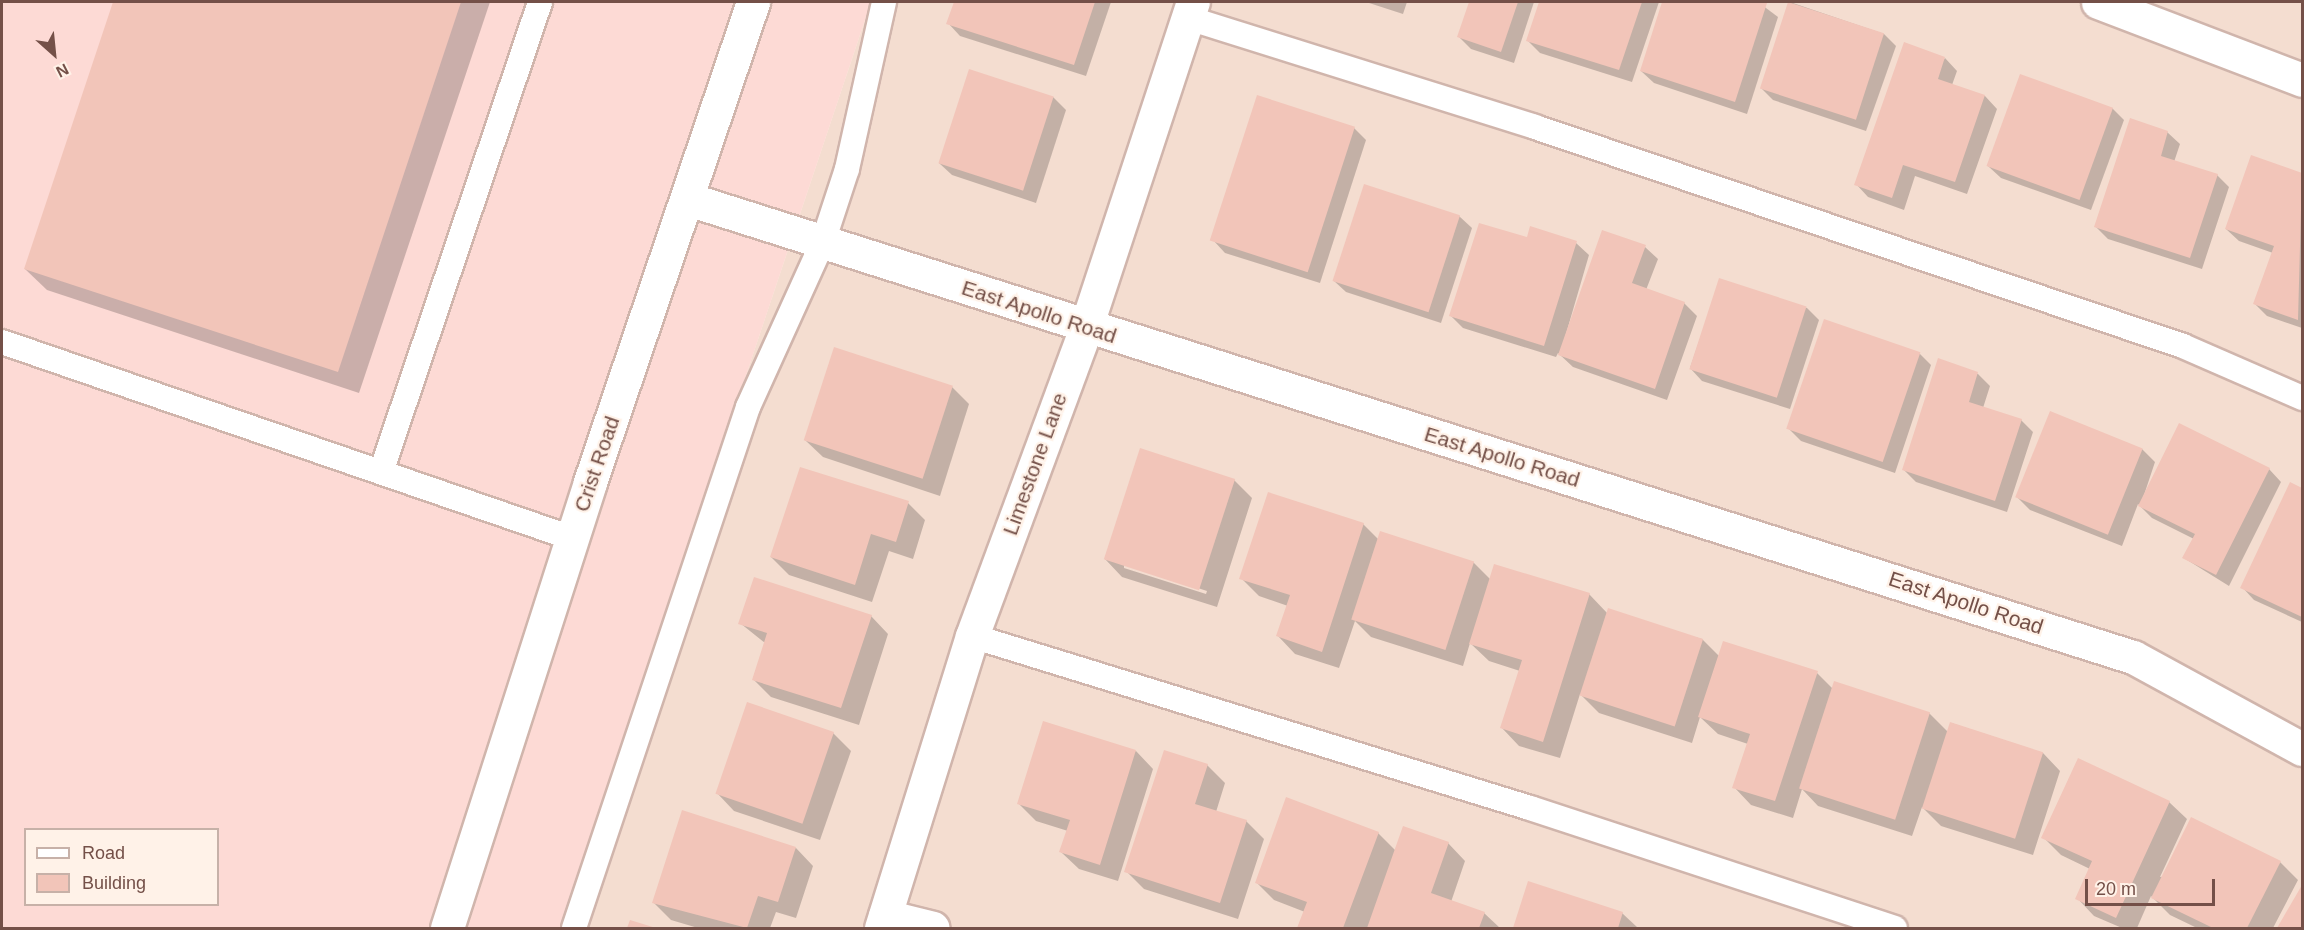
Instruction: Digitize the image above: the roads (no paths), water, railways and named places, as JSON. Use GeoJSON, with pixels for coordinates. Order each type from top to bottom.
{"type":"FeatureCollection","features":[{"type":"Feature","properties":{"kind":"street","name":"Crist Road"},"geometry":{"type":"LineString","coordinates":[[447,928],[572,538],[753,2]]}},
{"type":"Feature","properties":{"kind":"street"},"geometry":{"type":"LineString","coordinates":[[2098,2],[2302,80]]}},
{"type":"Feature","properties":{"kind":"street","name":"Limestone Lane"},"geometry":{"type":"LineString","coordinates":[[883,922],[972,636],[1086,327],[1190,10]]}},
{"type":"Feature","properties":{"kind":"street","name":"East Apollo Road"},"geometry":{"type":"LineString","coordinates":[[688,199],[2133,657],[2302,749]]}},
{"type":"Feature","properties":{"kind":"street"},"geometry":{"type":"LineString","coordinates":[[883,922],[933,928]]}},
{"type":"Feature","properties":{"kind":"lane"},"geometry":{"type":"LineString","coordinates":[[381,472],[540,2]]}},
{"type":"Feature","properties":{"kind":"lane"},"geometry":{"type":"LineString","coordinates":[[574,928],[748,407],[823,242],[846,169],[884,2]]}},
{"type":"Feature","properties":{"kind":"lane"},"geometry":{"type":"LineString","coordinates":[[1190,10],[2161,338],[2302,398]]}},
{"type":"Feature","properties":{"kind":"lane"},"geometry":{"type":"LineString","coordinates":[[2,342],[572,538]]}},
{"type":"Feature","properties":{"kind":"lane"},"geometry":{"type":"LineString","coordinates":[[972,636],[1530,808],[1895,928]]}}]}
